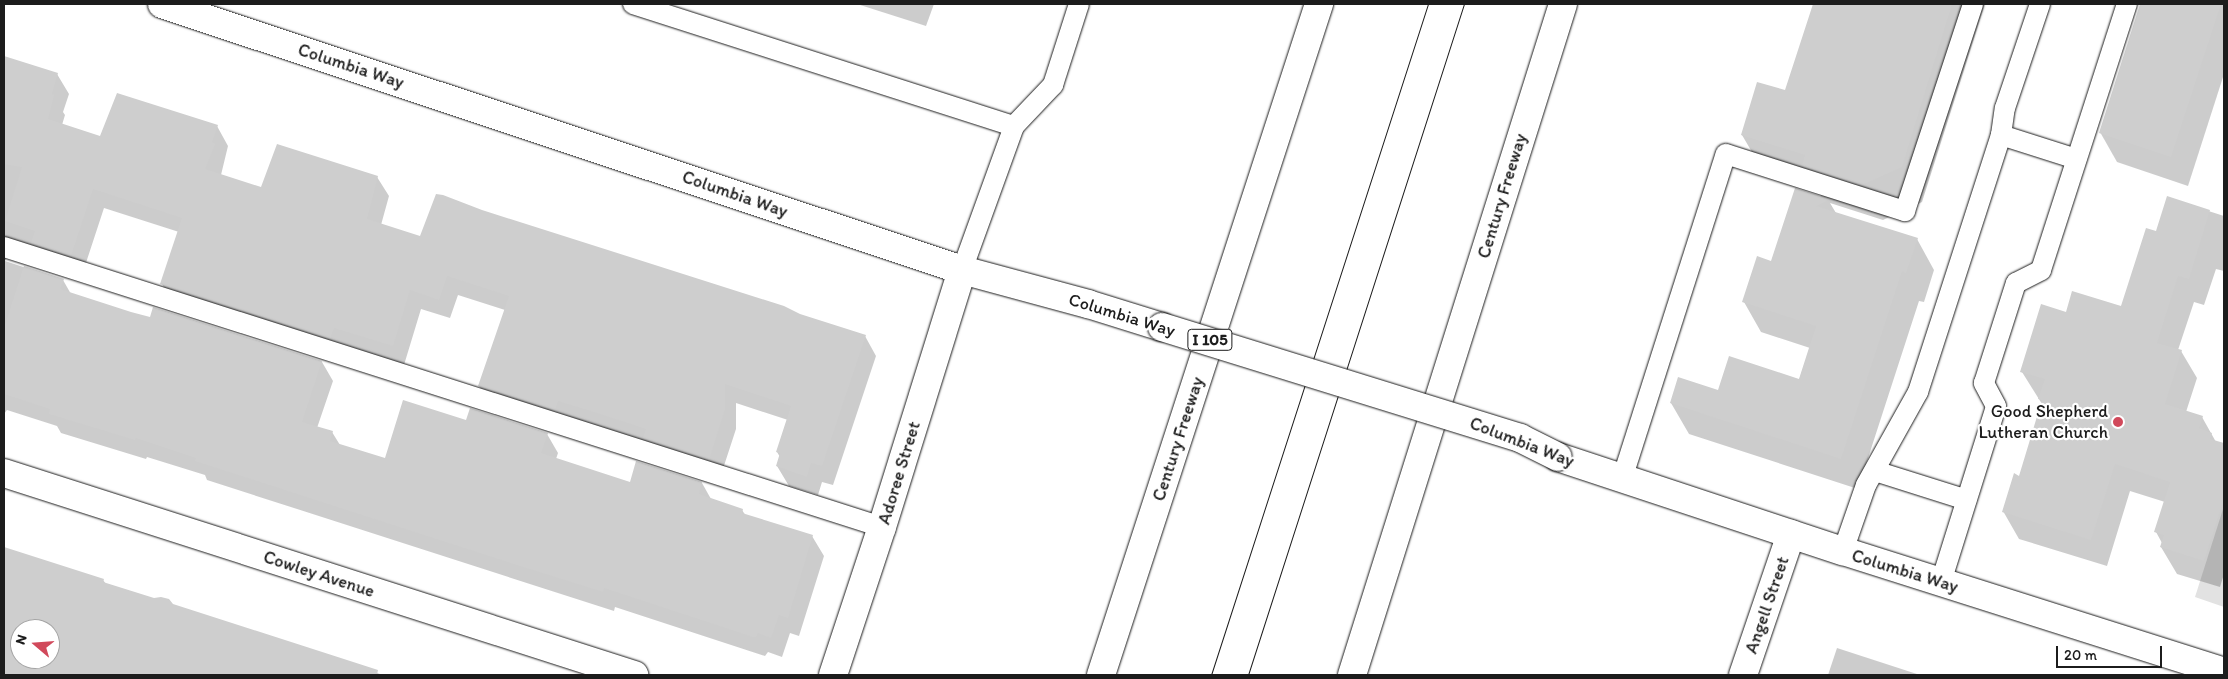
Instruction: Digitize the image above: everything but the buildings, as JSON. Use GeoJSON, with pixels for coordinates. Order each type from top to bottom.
{"type":"FeatureCollection","features":[{"type":"Feature","properties":{"kind":"main road","name":"Columbia Way"},"geometry":{"type":"LineString","coordinates":[[162,4],[962,270],[1088,304],[1520,438],[1558,457],[1622,479],[2224,672]]}},
{"type":"Feature","properties":{"kind":"main road","name":"Century Freeway"},"geometry":{"type":"LineString","coordinates":[[1101,675],[1319,4]]}},
{"type":"Feature","properties":{"kind":"main road","name":"Century Freeway"},"geometry":{"type":"LineString","coordinates":[[1352,675],[1563,4]]}},
{"type":"Feature","properties":{"kind":"main road","name":"Adoree Street"},"geometry":{"type":"LineString","coordinates":[[833,675],[882,527],[962,270]]}},
{"type":"Feature","properties":{"kind":"main road","name":"Cowley Avenue"},"geometry":{"type":"LineString","coordinates":[[4,473],[634,675]]}},
{"type":"Feature","properties":{"kind":"main road","name":"Angell Street"},"geometry":{"type":"LineString","coordinates":[[1743,675],[1791,534]]}},
{"type":"Feature","properties":{"kind":"lane"},"geometry":{"type":"LineString","coordinates":[[633,4],[1014,126]]}},
{"type":"Feature","properties":{"kind":"lane"},"geometry":{"type":"LineString","coordinates":[[962,270],[1014,126],[1053,85],[1079,4]]}},
{"type":"Feature","properties":{"kind":"lane"},"geometry":{"type":"LineString","coordinates":[[1622,479],[1726,154],[1905,211],[1972,4]]}},
{"type":"Feature","properties":{"kind":"lane"},"geometry":{"type":"LineString","coordinates":[[1843,551],[1866,485],[1918,392],[2001,135],[2005,108],[2040,4]]}},
{"type":"Feature","properties":{"kind":"lane"},"geometry":{"type":"LineString","coordinates":[[1941,582],[1996,406],[1984,383],[2013,292],[2016,283],[2041,270],[2127,4]]}},
{"type":"Feature","properties":{"kind":"lane"},"geometry":{"type":"LineString","coordinates":[[2001,135],[2076,159]]}},
{"type":"Feature","properties":{"kind":"lane"},"geometry":{"type":"LineString","coordinates":[[4,246],[882,527]]}},
{"type":"Feature","properties":{"kind":"lane"},"geometry":{"type":"LineString","coordinates":[[1875,471],[1967,500]]}},
{"type":"Feature","properties":{"kind":"shaded area"},"geometry":{"type":"Polygon","coordinates":[[[2224,506],[2224,607],[2195,597],[2224,506]]]}},
{"type":"Feature","properties":{"kind":"tram line"},"geometry":{"type":"LineString","coordinates":[[1211,675],[1428,4]]}},
{"type":"Feature","properties":{"kind":"tram line"},"geometry":{"type":"LineString","coordinates":[[1248,675],[1464,4]]}},
{"type":"Feature","properties":{"kind":"place","name":"Good Shepherd Lutheran Church"},"geometry":{"type":"Point","coordinates":[2118,422]}}]}
